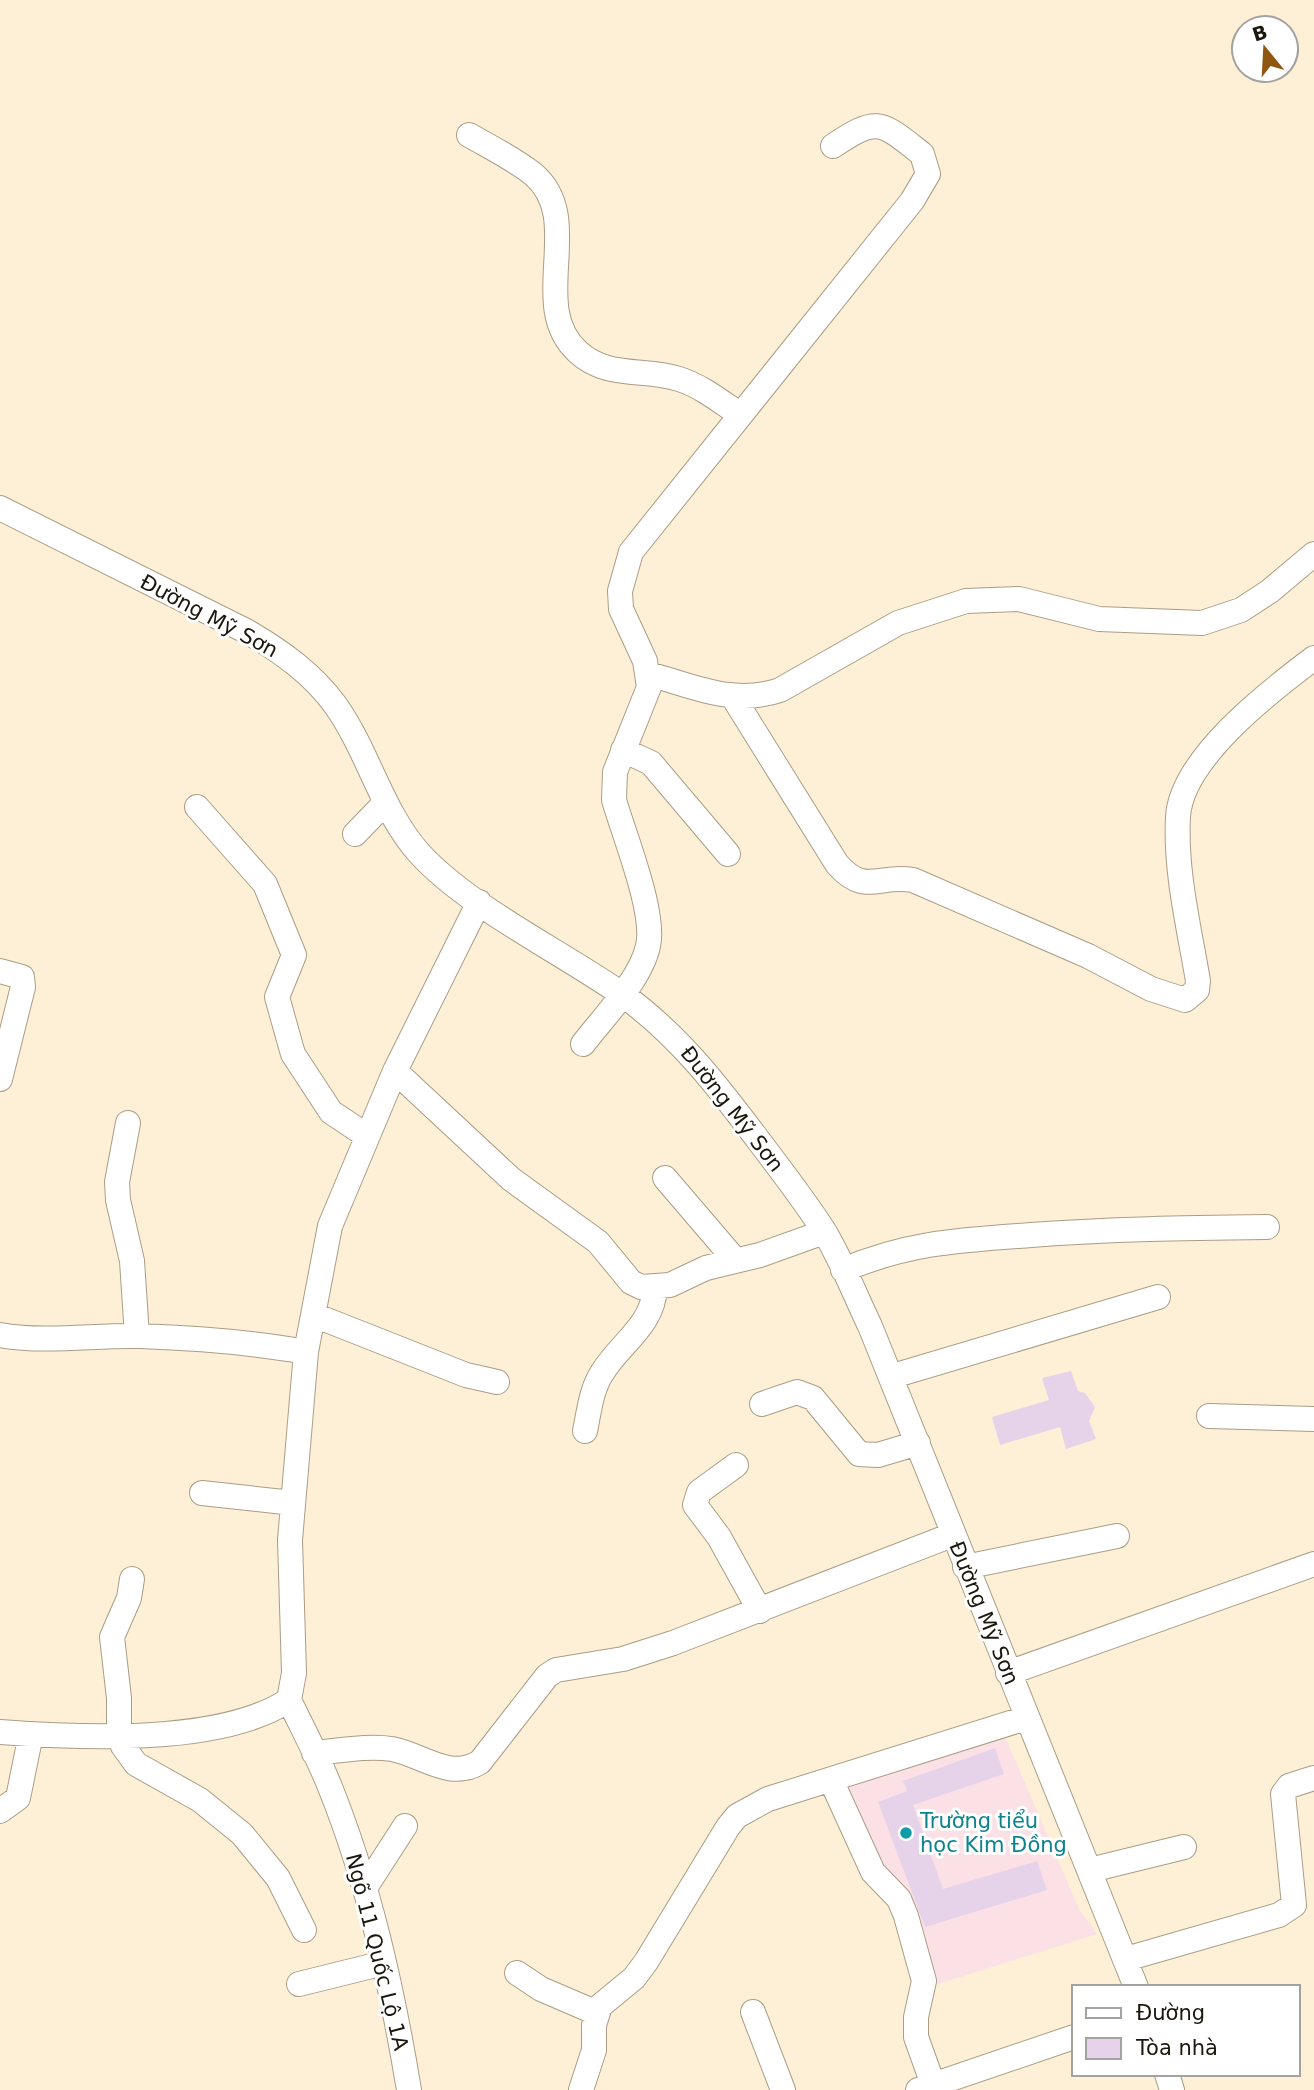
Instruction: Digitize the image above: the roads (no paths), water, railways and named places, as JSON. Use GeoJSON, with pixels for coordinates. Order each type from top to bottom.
{"type":"FeatureCollection","features":[{"type":"Feature","properties":{"kind":"street"},"geometry":{"type":"LineString","coordinates":[[583,1044],[622,994],[642,961],[649,933],[645,895],[614,800],[615,772],[645,700],[649,674],[621,609],[620,591],[631,552],[925,183],[927,166],[922,154],[880,126],[863,126],[833,146]]}},
{"type":"Feature","properties":{"kind":"street"},"geometry":{"type":"LineString","coordinates":[[469,135],[533,174],[549,195],[557,248],[553,297],[558,319],[577,352],[607,369],[644,372],[683,380],[739,414]]}},
{"type":"Feature","properties":{"kind":"street","name":"Đường Mỹ Sơn"},"geometry":{"type":"LineString","coordinates":[[0,508],[248,632],[282,653],[311,676],[337,707],[384,804],[400,830],[421,855],[480,902],[622,994],[664,1026],[698,1062],[824,1232],[843,1270],[893,1376],[952,1535],[1135,1985]]}},
{"type":"Feature","properties":{"kind":"street"},"geometry":{"type":"LineString","coordinates":[[649,674],[733,697],[757,697],[780,690],[898,623],[966,601],[1019,599],[1098,619],[1185,624],[1218,619],[1241,610],[1270,591],[1314,554]]}},
{"type":"Feature","properties":{"kind":"street"},"geometry":{"type":"LineString","coordinates":[[733,697],[848,876],[871,884],[901,878],[913,880],[1088,956],[1151,989],[1185,1000],[1198,990],[1181,870],[1178,815],[1185,787],[1198,765],[1221,741],[1282,683],[1314,658]]}},
{"type":"Feature","properties":{"kind":"street"},"geometry":{"type":"LineString","coordinates":[[623,750],[651,762],[728,854]]}},
{"type":"Feature","properties":{"kind":"street"},"geometry":{"type":"LineString","coordinates":[[355,834],[384,804]]}},
{"type":"Feature","properties":{"kind":"street"},"geometry":{"type":"LineString","coordinates":[[197,807],[265,884],[294,955],[277,997],[293,1054],[331,1112],[367,1136]]}},
{"type":"Feature","properties":{"kind":"street"},"geometry":{"type":"LineString","coordinates":[[0,1732],[119,1735],[230,1726],[289,1700],[294,1673],[290,1567],[293,1503],[306,1352],[330,1226],[396,1071],[480,902]]}},
{"type":"Feature","properties":{"kind":"street"},"geometry":{"type":"LineString","coordinates":[[0,971],[22,977],[23,987],[0,1079]]}},
{"type":"Feature","properties":{"kind":"street"},"geometry":{"type":"LineString","coordinates":[[396,1071],[511,1179],[598,1242],[631,1282],[641,1287],[656,1288],[706,1268],[760,1255],[824,1232]]}},
{"type":"Feature","properties":{"kind":"street"},"geometry":{"type":"LineString","coordinates":[[128,1123],[117,1182],[118,1200],[132,1261],[137,1336]]}},
{"type":"Feature","properties":{"kind":"street"},"geometry":{"type":"LineString","coordinates":[[665,1178],[736,1261]]}},
{"type":"Feature","properties":{"kind":"street"},"geometry":{"type":"LineString","coordinates":[[843,1270],[881,1254],[944,1241],[1079,1232],[1267,1227]]}},
{"type":"Feature","properties":{"kind":"street"},"geometry":{"type":"LineString","coordinates":[[585,1431],[596,1384],[603,1371],[648,1318],[654,1304],[656,1288]]}},
{"type":"Feature","properties":{"kind":"street"},"geometry":{"type":"LineString","coordinates":[[893,1376],[1158,1297]]}},
{"type":"Feature","properties":{"kind":"street"},"geometry":{"type":"LineString","coordinates":[[314,1315],[466,1375],[497,1382]]}},
{"type":"Feature","properties":{"kind":"street"},"geometry":{"type":"LineString","coordinates":[[0,1335],[41,1339],[137,1336],[261,1344],[306,1352]]}},
{"type":"Feature","properties":{"kind":"street"},"geometry":{"type":"LineString","coordinates":[[762,1404],[797,1392],[813,1398],[859,1454],[878,1455],[918,1443]]}},
{"type":"Feature","properties":{"kind":"street"},"geometry":{"type":"LineString","coordinates":[[1209,1416],[1314,1419]]}},
{"type":"Feature","properties":{"kind":"street"},"geometry":{"type":"LineString","coordinates":[[736,1465],[699,1492],[695,1505],[719,1537],[760,1611]]}},
{"type":"Feature","properties":{"kind":"street"},"geometry":{"type":"LineString","coordinates":[[202,1493],[293,1503]]}},
{"type":"Feature","properties":{"kind":"street"},"geometry":{"type":"LineString","coordinates":[[314,1753],[391,1749],[452,1771],[461,1771],[480,1762],[547,1676],[556,1670],[623,1659],[760,1611],[952,1535]]}},
{"type":"Feature","properties":{"kind":"street"},"geometry":{"type":"LineString","coordinates":[[965,1567],[1117,1536]]}},
{"type":"Feature","properties":{"kind":"street"},"geometry":{"type":"LineString","coordinates":[[1008,1673],[1314,1564]]}},
{"type":"Feature","properties":{"kind":"street"},"geometry":{"type":"LineString","coordinates":[[132,1579],[129,1598],[112,1637],[119,1698],[119,1735],[123,1746],[136,1764],[200,1800],[242,1833],[278,1878],[304,1930]]}},
{"type":"Feature","properties":{"kind":"street","name":"Ngõ 11 Quốc Lộ 1A"},"geometry":{"type":"LineString","coordinates":[[289,1700],[330,1787],[365,1888],[384,1963],[409,2090]]}},
{"type":"Feature","properties":{"kind":"street"},"geometry":{"type":"LineString","coordinates":[[581,2090],[594,2050],[600,2006],[634,1978],[646,1962],[737,1816],[768,1799],[1026,1718]]}},
{"type":"Feature","properties":{"kind":"street"},"geometry":{"type":"LineString","coordinates":[[0,1811],[18,1798],[31,1734]]}},
{"type":"Feature","properties":{"kind":"street"},"geometry":{"type":"LineString","coordinates":[[1126,1959],[1279,1915],[1294,1905],[1283,1794],[1289,1786],[1314,1777]]}},
{"type":"Feature","properties":{"kind":"street"},"geometry":{"type":"LineString","coordinates":[[831,1780],[873,1871],[899,1899],[913,1936],[925,1980],[916,2017],[916,2037],[929,2088],[1072,2038]]}},
{"type":"Feature","properties":{"kind":"street"},"geometry":{"type":"LineString","coordinates":[[365,1888],[405,1826]]}},
{"type":"Feature","properties":{"kind":"street"},"geometry":{"type":"LineString","coordinates":[[1090,1870],[1184,1847]]}},
{"type":"Feature","properties":{"kind":"street"},"geometry":{"type":"LineString","coordinates":[[299,1984],[384,1963]]}},
{"type":"Feature","properties":{"kind":"street"},"geometry":{"type":"LineString","coordinates":[[517,1973],[541,1989],[597,2013]]}},
{"type":"Feature","properties":{"kind":"street"},"geometry":{"type":"LineString","coordinates":[[753,2012],[783,2090]]}},
{"type":"Feature","properties":{"kind":"place","name":"Trường tiểu học Kim Đồng"},"geometry":{"type":"Point","coordinates":[906,1833]}}]}
